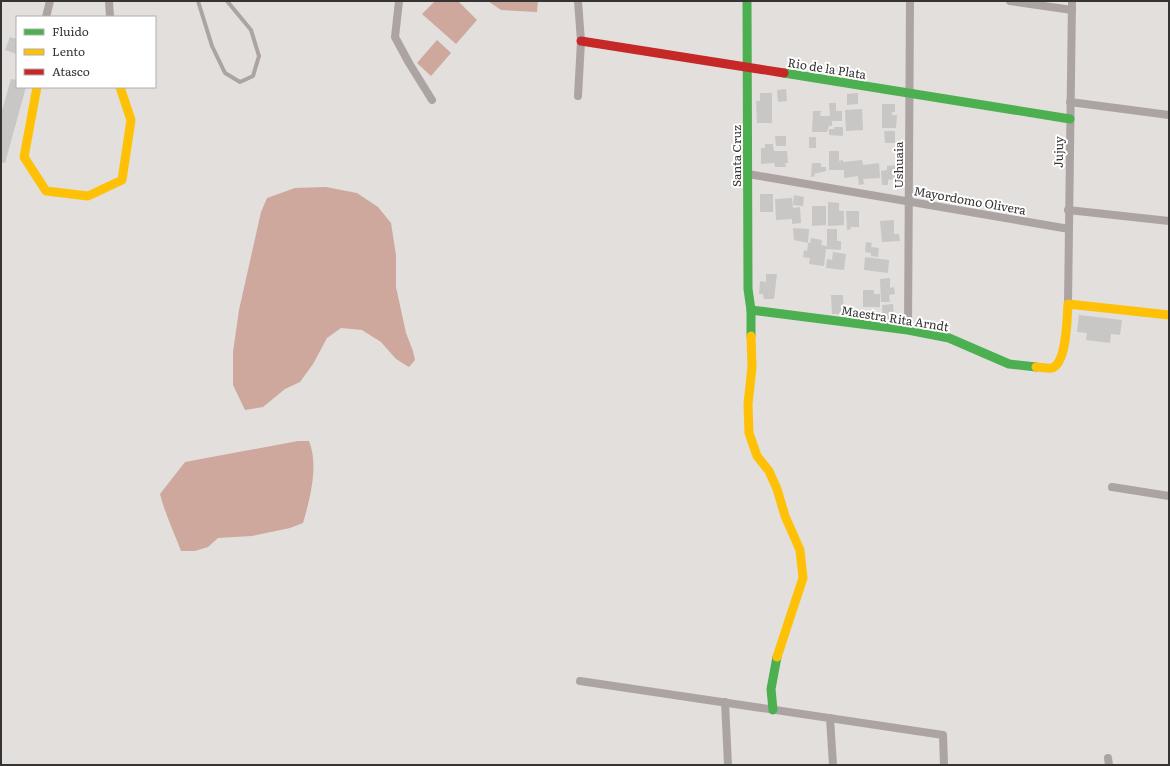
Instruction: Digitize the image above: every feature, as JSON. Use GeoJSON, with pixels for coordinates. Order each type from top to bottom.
{"type":"FeatureCollection","features":[{"type":"Feature","properties":{"kind":"street"},"geometry":{"type":"LineString","coordinates":[[46,16],[50,1]]}},
{"type":"Feature","properties":{"kind":"street"},"geometry":{"type":"LineString","coordinates":[[109,1],[110,16]]}},
{"type":"Feature","properties":{"kind":"street"},"geometry":{"type":"LineString","coordinates":[[400,1],[395,37],[432,100]]}},
{"type":"Feature","properties":{"kind":"street"},"geometry":{"type":"LineString","coordinates":[[578,1],[581,41],[578,96]]}},
{"type":"Feature","properties":{"kind":"street","name":"Santa Cruz"},"geometry":{"type":"LineString","coordinates":[[747,1],[748,289],[751,310],[752,367],[748,404],[749,433],[757,456],[769,471],[777,489],[785,516],[800,550],[803,578],[776,659],[771,689],[773,710]]}},
{"type":"Feature","properties":{"kind":"street","name":"Ushuaia"},"geometry":{"type":"LineString","coordinates":[[908,330],[910,203],[910,1]]}},
{"type":"Feature","properties":{"kind":"street"},"geometry":{"type":"LineString","coordinates":[[1010,1],[1072,10]]}},
{"type":"Feature","properties":{"kind":"street","name":"Jujuy"},"geometry":{"type":"LineString","coordinates":[[1068,304],[1068,210],[1072,1]]}},
{"type":"Feature","properties":{"kind":"street","name":"Rio de la Plata"},"geometry":{"type":"LineString","coordinates":[[581,41],[1070,119]]}},
{"type":"Feature","properties":{"kind":"street"},"geometry":{"type":"LineString","coordinates":[[37,88],[24,157],[46,191],[88,196],[122,180],[131,120],[120,88]]}},
{"type":"Feature","properties":{"kind":"street"},"geometry":{"type":"LineString","coordinates":[[1070,102],[1169,115]]}},
{"type":"Feature","properties":{"kind":"street","name":"Mayordomo Olivera"},"geometry":{"type":"LineString","coordinates":[[748,174],[910,203],[1069,229]]}},
{"type":"Feature","properties":{"kind":"street"},"geometry":{"type":"LineString","coordinates":[[1068,210],[1169,221]]}},
{"type":"Feature","properties":{"kind":"street"},"geometry":{"type":"LineString","coordinates":[[1068,304],[1169,315]]}},
{"type":"Feature","properties":{"kind":"street","name":"Maestra Rita Arndt"},"geometry":{"type":"LineString","coordinates":[[751,310],[908,330],[950,338],[1009,364],[1051,368],[1058,364],[1063,353],[1068,304]]}},
{"type":"Feature","properties":{"kind":"street"},"geometry":{"type":"LineString","coordinates":[[1112,487],[1169,496]]}},
{"type":"Feature","properties":{"kind":"street"},"geometry":{"type":"LineString","coordinates":[[580,681],[943,735],[944,765]]}},
{"type":"Feature","properties":{"kind":"street"},"geometry":{"type":"LineString","coordinates":[[725,702],[728,765]]}},
{"type":"Feature","properties":{"kind":"street"},"geometry":{"type":"LineString","coordinates":[[830,718],[833,765]]}},
{"type":"Feature","properties":{"kind":"lane"},"geometry":{"type":"LineString","coordinates":[[198,1],[212,46],[225,73],[240,82],[253,76],[259,56],[251,30],[227,1]]}},
{"type":"Feature","properties":{"kind":"shaded area"},"geometry":{"type":"Polygon","coordinates":[[[435,1],[458,1],[477,20],[456,44],[422,14],[435,1]]]}},
{"type":"Feature","properties":{"kind":"shaded area"},"geometry":{"type":"Polygon","coordinates":[[[488,1],[538,1],[537,12],[501,10],[488,1]]]}},
{"type":"Feature","properties":{"kind":"shaded area"},"geometry":{"type":"Polygon","coordinates":[[[437,40],[451,53],[431,76],[417,63],[437,40]]]}},
{"type":"Feature","properties":{"kind":"shaded area"},"geometry":{"type":"Polygon","coordinates":[[[326,187],[357,193],[378,207],[391,223],[396,255],[396,287],[406,333],[415,360],[409,367],[396,359],[381,342],[362,330],[341,328],[327,338],[313,364],[300,382],[285,389],[263,407],[245,410],[233,385],[233,352],[239,310],[261,212],[267,198],[295,188],[326,187]]]}},
{"type":"Feature","properties":{"kind":"shaded area"},"geometry":{"type":"Polygon","coordinates":[[[298,441],[309,441],[313,461],[311,493],[303,523],[290,528],[252,536],[218,538],[208,547],[195,551],[181,551],[160,494],[185,462],[298,441]]]}},
{"type":"Feature","properties":{"kind":"building"},"geometry":{"type":"Polygon","coordinates":[[[10,37],[16,39],[16,54],[5,50],[10,37]]]}},
{"type":"Feature","properties":{"kind":"building"},"geometry":{"type":"Polygon","coordinates":[[[11,79],[16,80],[16,88],[26,88],[5,163],[1,162],[1,114],[11,79]]]}},
{"type":"Feature","properties":{"kind":"building"},"geometry":{"type":"Polygon","coordinates":[[[786,89],[787,101],[778,102],[777,90],[786,89]]]}},
{"type":"Feature","properties":{"kind":"building"},"geometry":{"type":"Polygon","coordinates":[[[760,93],[772,93],[772,123],[757,123],[756,101],[760,101],[760,93]]]}},
{"type":"Feature","properties":{"kind":"building"},"geometry":{"type":"Polygon","coordinates":[[[858,93],[858,104],[847,105],[847,94],[858,93]]]}},
{"type":"Feature","properties":{"kind":"building"},"geometry":{"type":"Polygon","coordinates":[[[829,103],[836,103],[836,111],[842,111],[842,121],[832,121],[832,126],[829,126],[827,132],[812,132],[813,111],[821,111],[820,116],[830,116],[829,103]]]}},
{"type":"Feature","properties":{"kind":"building"},"geometry":{"type":"Polygon","coordinates":[[[882,104],[895,104],[895,112],[892,112],[892,115],[897,115],[896,128],[882,128],[882,104]]]}},
{"type":"Feature","properties":{"kind":"building"},"geometry":{"type":"Polygon","coordinates":[[[862,109],[863,130],[846,131],[845,110],[862,109]]]}},
{"type":"Feature","properties":{"kind":"building"},"geometry":{"type":"Polygon","coordinates":[[[834,127],[843,127],[843,136],[829,135],[829,129],[834,129],[834,127]]]}},
{"type":"Feature","properties":{"kind":"building"},"geometry":{"type":"Polygon","coordinates":[[[884,131],[895,131],[895,143],[885,143],[884,131]]]}},
{"type":"Feature","properties":{"kind":"building"},"geometry":{"type":"Polygon","coordinates":[[[775,136],[786,136],[786,146],[776,146],[775,136]]]}},
{"type":"Feature","properties":{"kind":"building"},"geometry":{"type":"Polygon","coordinates":[[[809,137],[816,137],[816,148],[809,148],[809,137]]]}},
{"type":"Feature","properties":{"kind":"building"},"geometry":{"type":"Polygon","coordinates":[[[765,144],[773,144],[774,151],[787,151],[788,163],[785,163],[786,167],[775,167],[774,163],[761,164],[761,148],[765,148],[765,144]]]}},
{"type":"Feature","properties":{"kind":"building"},"geometry":{"type":"Polygon","coordinates":[[[829,151],[839,151],[839,161],[843,160],[843,162],[862,160],[863,165],[879,163],[880,178],[863,179],[864,184],[859,185],[858,176],[844,178],[844,170],[829,170],[829,151]]]}},
{"type":"Feature","properties":{"kind":"building"},"geometry":{"type":"Polygon","coordinates":[[[812,163],[821,163],[821,167],[826,167],[826,171],[814,174],[815,176],[811,177],[812,163]]]}},
{"type":"Feature","properties":{"kind":"building"},"geometry":{"type":"Polygon","coordinates":[[[896,165],[897,179],[888,180],[888,185],[882,185],[881,171],[887,170],[887,166],[896,165]]]}},
{"type":"Feature","properties":{"kind":"building"},"geometry":{"type":"Polygon","coordinates":[[[760,194],[773,194],[773,212],[760,212],[760,194]]]}},
{"type":"Feature","properties":{"kind":"building"},"geometry":{"type":"Polygon","coordinates":[[[794,195],[804,197],[803,206],[793,205],[794,195]]]}},
{"type":"Feature","properties":{"kind":"building"},"geometry":{"type":"Polygon","coordinates":[[[792,198],[793,208],[800,207],[801,223],[792,224],[792,219],[776,220],[775,199],[792,198]]]}},
{"type":"Feature","properties":{"kind":"building"},"geometry":{"type":"Polygon","coordinates":[[[828,202],[839,203],[839,211],[844,211],[844,225],[828,226],[828,202]]]}},
{"type":"Feature","properties":{"kind":"building"},"geometry":{"type":"Polygon","coordinates":[[[812,206],[826,206],[826,225],[812,226],[812,206]]]}},
{"type":"Feature","properties":{"kind":"building"},"geometry":{"type":"Polygon","coordinates":[[[846,211],[859,211],[859,227],[850,227],[851,229],[847,230],[846,211]]]}},
{"type":"Feature","properties":{"kind":"building"},"geometry":{"type":"Polygon","coordinates":[[[894,220],[894,234],[899,234],[900,241],[882,242],[880,221],[894,220]]]}},
{"type":"Feature","properties":{"kind":"building"},"geometry":{"type":"Polygon","coordinates":[[[793,228],[809,229],[808,243],[794,240],[793,228]]]}},
{"type":"Feature","properties":{"kind":"building"},"geometry":{"type":"Polygon","coordinates":[[[827,229],[837,229],[837,241],[841,241],[841,250],[826,249],[824,266],[809,264],[810,258],[803,257],[804,250],[807,251],[808,243],[810,243],[811,238],[822,240],[821,245],[827,246],[827,229]]]}},
{"type":"Feature","properties":{"kind":"building"},"geometry":{"type":"Polygon","coordinates":[[[866,242],[872,243],[871,247],[879,248],[878,257],[871,256],[871,253],[865,252],[866,242]]]}},
{"type":"Feature","properties":{"kind":"building"},"geometry":{"type":"Polygon","coordinates":[[[833,252],[846,254],[844,270],[826,268],[827,259],[832,260],[833,252]]]}},
{"type":"Feature","properties":{"kind":"building"},"geometry":{"type":"Polygon","coordinates":[[[865,257],[889,260],[888,273],[864,270],[865,257]]]}},
{"type":"Feature","properties":{"kind":"building"},"geometry":{"type":"Polygon","coordinates":[[[766,274],[777,274],[774,299],[764,299],[763,294],[759,294],[760,281],[766,282],[766,274]]]}},
{"type":"Feature","properties":{"kind":"building"},"geometry":{"type":"Polygon","coordinates":[[[890,278],[890,288],[894,287],[895,294],[889,295],[890,302],[881,302],[880,279],[890,278]]]}},
{"type":"Feature","properties":{"kind":"building"},"geometry":{"type":"Polygon","coordinates":[[[863,290],[874,290],[874,294],[880,294],[880,307],[863,307],[863,290]]]}},
{"type":"Feature","properties":{"kind":"building"},"geometry":{"type":"Polygon","coordinates":[[[831,295],[843,295],[844,314],[832,314],[831,295]]]}},
{"type":"Feature","properties":{"kind":"building"},"geometry":{"type":"Polygon","coordinates":[[[893,304],[894,321],[883,322],[882,305],[893,304]]]}},
{"type":"Feature","properties":{"kind":"building"},"geometry":{"type":"Polygon","coordinates":[[[1079,315],[1122,320],[1120,335],[1111,334],[1110,343],[1086,340],[1087,333],[1077,332],[1079,315]]]}},
{"type":"Feature","properties":{"kind":"traffic: fast"},"geometry":{"type":"LineString","coordinates":[[747,1],[748,289],[751,310],[751,336]]}},
{"type":"Feature","properties":{"kind":"traffic: fast"},"geometry":{"type":"LineString","coordinates":[[784,73],[1070,119]]}},
{"type":"Feature","properties":{"kind":"traffic: fast"},"geometry":{"type":"LineString","coordinates":[[751,310],[908,330],[949,338],[1009,364],[1036,367]]}},
{"type":"Feature","properties":{"kind":"traffic: fast"},"geometry":{"type":"LineString","coordinates":[[773,710],[771,689],[777,657]]}},
{"type":"Feature","properties":{"kind":"traffic: slow"},"geometry":{"type":"LineString","coordinates":[[37,88],[24,157],[46,191],[88,196],[122,180],[131,120],[120,88]]}},
{"type":"Feature","properties":{"kind":"traffic: slow"},"geometry":{"type":"LineString","coordinates":[[1036,367],[1052,368],[1061,358],[1065,339],[1068,304],[1169,315]]}},
{"type":"Feature","properties":{"kind":"traffic: slow"},"geometry":{"type":"LineString","coordinates":[[751,336],[752,367],[748,404],[749,433],[757,456],[769,471],[777,489],[785,516],[800,550],[803,578],[777,657]]}},
{"type":"Feature","properties":{"kind":"traffic: jam"},"geometry":{"type":"LineString","coordinates":[[581,41],[784,73]]}}]}
